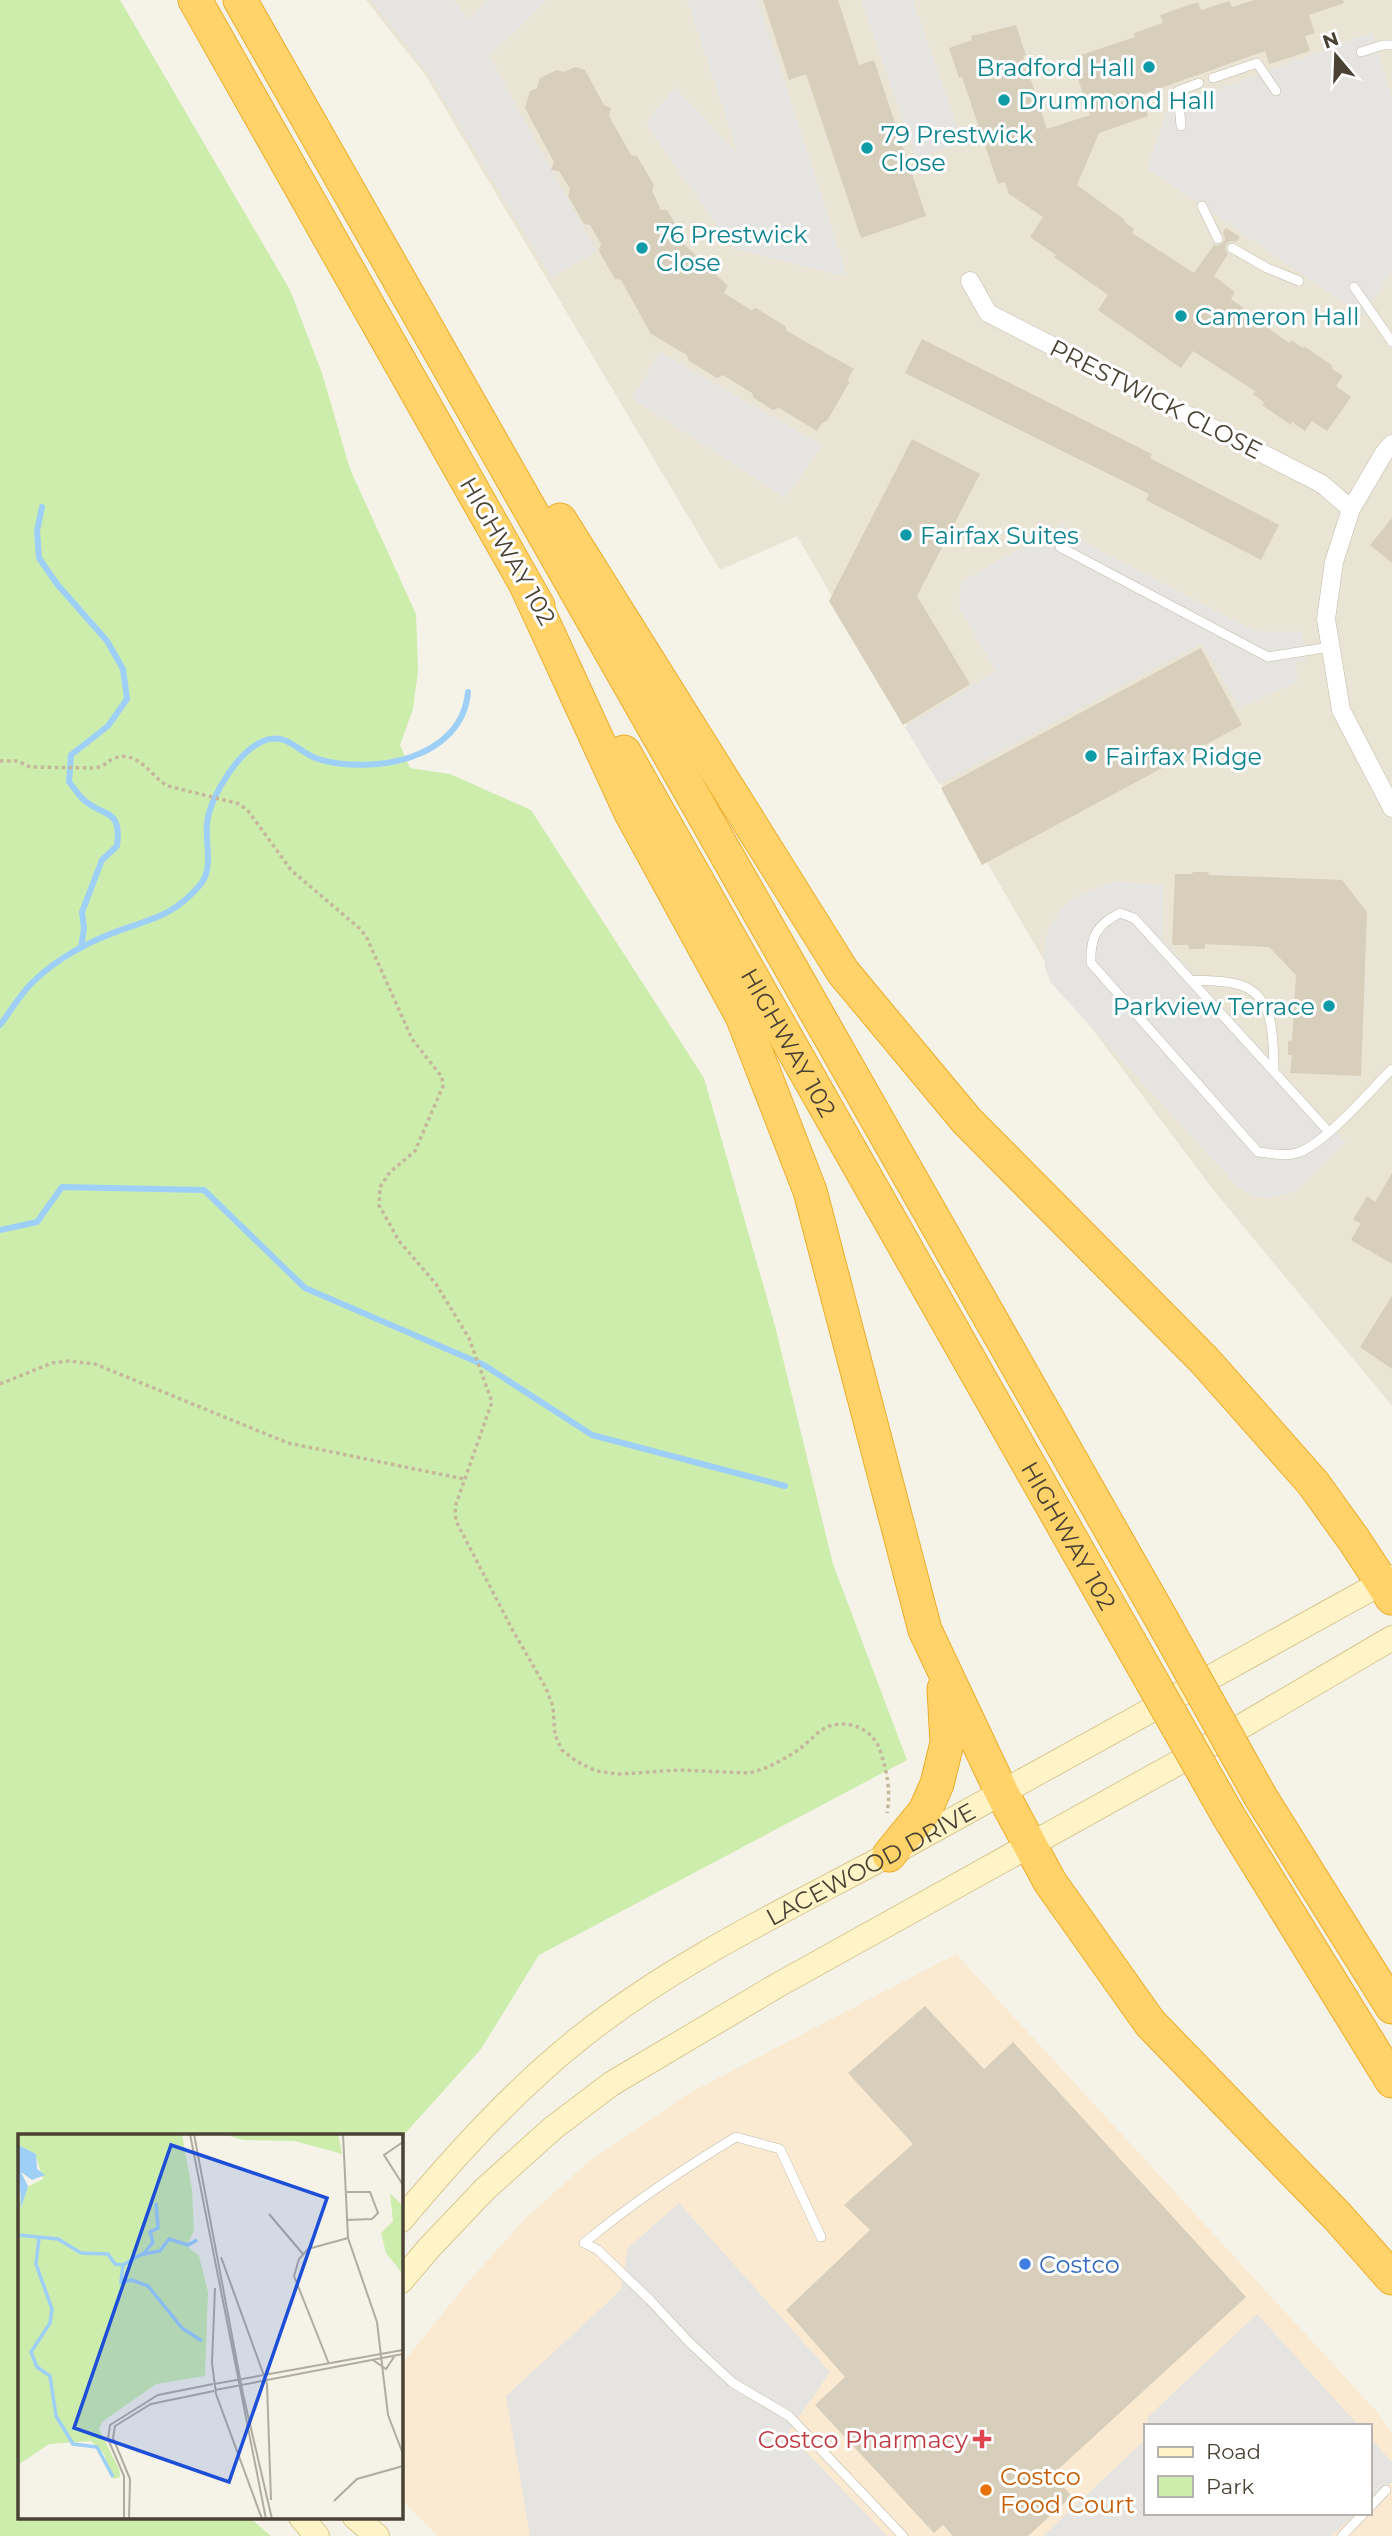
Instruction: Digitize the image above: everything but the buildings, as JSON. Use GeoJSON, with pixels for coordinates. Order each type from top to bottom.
{"type":"FeatureCollection","features":[{"type":"Feature","properties":{"kind":"highway","name":"HIGHWAY 102"},"geometry":{"type":"LineString","coordinates":[[195,0],[1229,1817],[1392,2081]]}},
{"type":"Feature","properties":{"kind":"highway","name":"HIGHWAY 102"},"geometry":{"type":"LineString","coordinates":[[240,0],[1260,1796],[1392,2007]]}},
{"type":"Feature","properties":{"kind":"highway"},"geometry":{"type":"LineString","coordinates":[[307,118],[843,972],[967,1121],[1196,1351],[1278,1443],[1313,1483],[1389,1586]]}},
{"type":"Feature","properties":{"kind":"highway"},"geometry":{"type":"LineString","coordinates":[[527,587],[630,811],[742,1016],[805,1178],[925,1630],[1028,1844],[1050,1882],[1150,2023],[1338,2217],[1392,2278]]}},
{"type":"Feature","properties":{"kind":"highway"},"geometry":{"type":"LineString","coordinates":[[886,1839],[925,1811],[937,1784],[947,1743],[943,1672]]}},
{"type":"Feature","properties":{"kind":"street","name":"PRESTWICK CLOSE"},"geometry":{"type":"LineString","coordinates":[[970,281],[988,313],[1322,484],[1352,509]]}},
{"type":"Feature","properties":{"kind":"street"},"geometry":{"type":"LineString","coordinates":[[1392,444],[1352,509],[1334,562],[1325,620],[1341,709],[1392,808]]}},
{"type":"Feature","properties":{"kind":"street","name":"LACEWOOD DRIVE"},"geometry":{"type":"LineString","coordinates":[[402,2219],[513,2098],[580,2038],[643,1993],[734,1938],[886,1839],[1002,1793],[1389,1586]]}},
{"type":"Feature","properties":{"kind":"street"},"geometry":{"type":"LineString","coordinates":[[402,2280],[485,2189],[553,2128],[611,2084],[755,1998],[1028,1844],[1201,1751],[1392,1638]]}},
{"type":"Feature","properties":{"kind":"street"},"geometry":{"type":"LineString","coordinates":[[302,2518],[317,2536]]}},
{"type":"Feature","properties":{"kind":"street"},"geometry":{"type":"LineString","coordinates":[[356,2518],[377,2536]]}},
{"type":"Feature","properties":{"kind":"lane"},"geometry":{"type":"LineString","coordinates":[[1361,52],[1392,45]]}},
{"type":"Feature","properties":{"kind":"lane"},"geometry":{"type":"LineString","coordinates":[[1213,78],[1257,63],[1276,91]]}},
{"type":"Feature","properties":{"kind":"lane"},"geometry":{"type":"LineString","coordinates":[[1181,126],[1178,91],[1199,83]]}},
{"type":"Feature","properties":{"kind":"lane"},"geometry":{"type":"LineString","coordinates":[[1202,206],[1218,239]]}},
{"type":"Feature","properties":{"kind":"lane"},"geometry":{"type":"LineString","coordinates":[[1232,248],[1267,268],[1299,281]]}},
{"type":"Feature","properties":{"kind":"lane"},"geometry":{"type":"LineString","coordinates":[[1354,287],[1392,342]]}},
{"type":"Feature","properties":{"kind":"lane"},"geometry":{"type":"LineString","coordinates":[[1060,547],[1268,657],[1330,647]]}},
{"type":"Feature","properties":{"kind":"lane"},"geometry":{"type":"LineString","coordinates":[[1328,1131],[1134,918],[1120,913],[1109,918],[1090,943],[1091,963],[1258,1152],[1285,1155],[1298,1153],[1319,1141],[1392,1069]]}},
{"type":"Feature","properties":{"kind":"lane"},"geometry":{"type":"LineString","coordinates":[[1191,980],[1242,985],[1256,995],[1268,1011],[1273,1032],[1274,1071]]}},
{"type":"Feature","properties":{"kind":"lane"},"geometry":{"type":"LineString","coordinates":[[821,2237],[780,2149],[736,2137],[681,2171],[584,2243],[598,2250],[733,2383],[789,2416],[903,2536]]}},
{"type":"Feature","properties":{"kind":"lane"},"geometry":{"type":"LineString","coordinates":[[1371,2506],[1387,2490]]}},
{"type":"Feature","properties":{"kind":"lane"},"geometry":{"type":"LineString","coordinates":[[1342,2536],[1362,2515]]}},
{"type":"Feature","properties":{"kind":"path"},"geometry":{"type":"LineString","coordinates":[[0,761],[17,761],[30,767],[95,768],[114,758],[127,757],[148,767],[160,782],[168,786],[240,804],[249,812],[291,870],[366,936],[412,1039],[442,1077],[443,1086],[415,1150],[390,1172],[380,1187],[379,1205],[399,1241],[436,1284],[469,1338],[492,1402],[455,1507],[456,1521],[546,1688],[553,1707],[555,1735],[562,1750],[596,1771],[619,1774],[680,1770],[749,1773],[789,1755],[824,1728],[851,1724],[867,1732],[877,1742],[882,1758],[890,1793],[886,1839]]}},
{"type":"Feature","properties":{"kind":"path"},"geometry":{"type":"LineString","coordinates":[[0,1384],[52,1363],[69,1361],[94,1364],[288,1443],[464,1479]]}},
{"type":"Feature","properties":{"kind":"shaded area"},"geometry":{"type":"Polygon","coordinates":[[[366,0],[1392,0],[1392,1406],[1215,1192],[1056,981],[797,536],[720,570],[426,76],[366,0]]]}},
{"type":"Feature","properties":{"kind":"shaded area"},"geometry":{"type":"Polygon","coordinates":[[[371,0],[453,0],[469,20],[487,0],[547,0],[489,56],[597,252],[551,277],[429,75],[371,0]]]}},
{"type":"Feature","properties":{"kind":"shaded area"},"geometry":{"type":"Polygon","coordinates":[[[687,0],[758,0],[848,277],[732,248],[646,123],[675,87],[738,154],[687,0]]]}},
{"type":"Feature","properties":{"kind":"shaded area"},"geometry":{"type":"Polygon","coordinates":[[[861,0],[913,0],[963,143],[916,158],[861,0]]]}},
{"type":"Feature","properties":{"kind":"shaded area"},"geometry":{"type":"Polygon","coordinates":[[[1372,32],[1392,98],[1392,271],[1363,316],[1147,168],[1168,108],[1372,32]]]}},
{"type":"Feature","properties":{"kind":"shaded area"},"geometry":{"type":"Polygon","coordinates":[[[660,352],[822,445],[785,498],[632,398],[660,352]]]}},
{"type":"Feature","properties":{"kind":"shaded area"},"geometry":{"type":"Polygon","coordinates":[[[1063,524],[1071,535],[1254,631],[1302,632],[1306,660],[1295,663],[1298,682],[1239,708],[1202,643],[939,784],[905,727],[996,671],[959,608],[961,582],[1063,524]]]}},
{"type":"Feature","properties":{"kind":"shaded area"},"geometry":{"type":"Polygon","coordinates":[[[1114,881],[1163,885],[1162,939],[1345,1142],[1296,1191],[1272,1198],[1257,1197],[1239,1188],[1051,983],[1045,968],[1044,946],[1050,925],[1073,898],[1114,881]]]}},
{"type":"Feature","properties":{"kind":"shaded area"},"geometry":{"type":"Polygon","coordinates":[[[956,1954],[1378,2413],[1392,2433],[1392,2536],[438,2536],[402,2501],[402,2364],[469,2281],[525,2219],[587,2163],[686,2095],[956,1954]]]}},
{"type":"Feature","properties":{"kind":"shaded area"},"geometry":{"type":"Polygon","coordinates":[[[679,2203],[830,2372],[788,2433],[887,2536],[530,2536],[506,2396],[621,2290],[628,2248],[679,2203]]]}},
{"type":"Feature","properties":{"kind":"shaded area"},"geometry":{"type":"Polygon","coordinates":[[[1257,2314],[1357,2424],[1147,2424],[1148,2417],[1257,2314]]]}},
{"type":"Feature","properties":{"kind":"shaded area"},"geometry":{"type":"Polygon","coordinates":[[[1371,2439],[1392,2462],[1392,2482],[1371,2500],[1371,2439]]]}},
{"type":"Feature","properties":{"kind":"shaded area"},"geometry":{"type":"Polygon","coordinates":[[[1144,2441],[1144,2515],[1355,2515],[1331,2536],[1043,2536],[1144,2441]]]}},
{"type":"Feature","properties":{"kind":"green space"},"geometry":{"type":"Polygon","coordinates":[[[0,0],[120,0],[290,290],[322,373],[350,469],[416,614],[418,671],[413,709],[400,745],[410,768],[450,774],[531,810],[704,1078],[775,1326],[833,1564],[907,1760],[539,1955],[481,2049],[402,2137],[402,2134],[18,2134],[18,2518],[250,2518],[271,2536],[0,2536],[0,0]]]}},
{"type":"Feature","properties":{"kind":"waterway"},"geometry":{"type":"LineString","coordinates":[[42,507],[37,531],[39,558],[57,584],[107,641],[123,669],[127,699],[108,726],[71,755],[69,782],[91,806],[114,819],[118,834],[117,846],[102,860],[82,912],[84,928],[81,948]]}},
{"type":"Feature","properties":{"kind":"waterway"},"geometry":{"type":"LineString","coordinates":[[0,1025],[21,995],[54,964],[93,941],[166,913],[200,885],[207,872],[207,824],[213,801],[236,763],[256,745],[266,740],[281,739],[318,759],[340,764],[388,763],[411,757],[432,747],[450,733],[462,715],[468,692]]}},
{"type":"Feature","properties":{"kind":"waterway"},"geometry":{"type":"LineString","coordinates":[[0,1230],[37,1222],[62,1187],[204,1190],[305,1288],[484,1365],[592,1435],[785,1486]]}},
{"type":"Feature","properties":{"kind":"place","name":"Bradford Hall"},"geometry":{"type":"Point","coordinates":[1149,67]}},
{"type":"Feature","properties":{"kind":"place","name":"Drummond Hall"},"geometry":{"type":"Point","coordinates":[1004,100]}},
{"type":"Feature","properties":{"kind":"place","name":"79 Prestwick Close"},"geometry":{"type":"Point","coordinates":[867,148]}},
{"type":"Feature","properties":{"kind":"place","name":"76 Prestwick Close"},"geometry":{"type":"Point","coordinates":[642,248]}},
{"type":"Feature","properties":{"kind":"place","name":"Cameron Hall"},"geometry":{"type":"Point","coordinates":[1181,316]}},
{"type":"Feature","properties":{"kind":"place","name":"Fairfax Suites"},"geometry":{"type":"Point","coordinates":[906,535]}},
{"type":"Feature","properties":{"kind":"place","name":"Fairfax Ridge"},"geometry":{"type":"Point","coordinates":[1091,756]}},
{"type":"Feature","properties":{"kind":"place","name":"Parkview Terrace"},"geometry":{"type":"Point","coordinates":[1329,1006]}},
{"type":"Feature","properties":{"kind":"place","name":"Costco"},"geometry":{"type":"Point","coordinates":[1025,2264]}},
{"type":"Feature","properties":{"kind":"place","name":"Costco Pharmacy"},"geometry":{"type":"Point","coordinates":[982,2439]}},
{"type":"Feature","properties":{"kind":"place","name":"Costco Food Court"},"geometry":{"type":"Point","coordinates":[986,2490]}}]}
